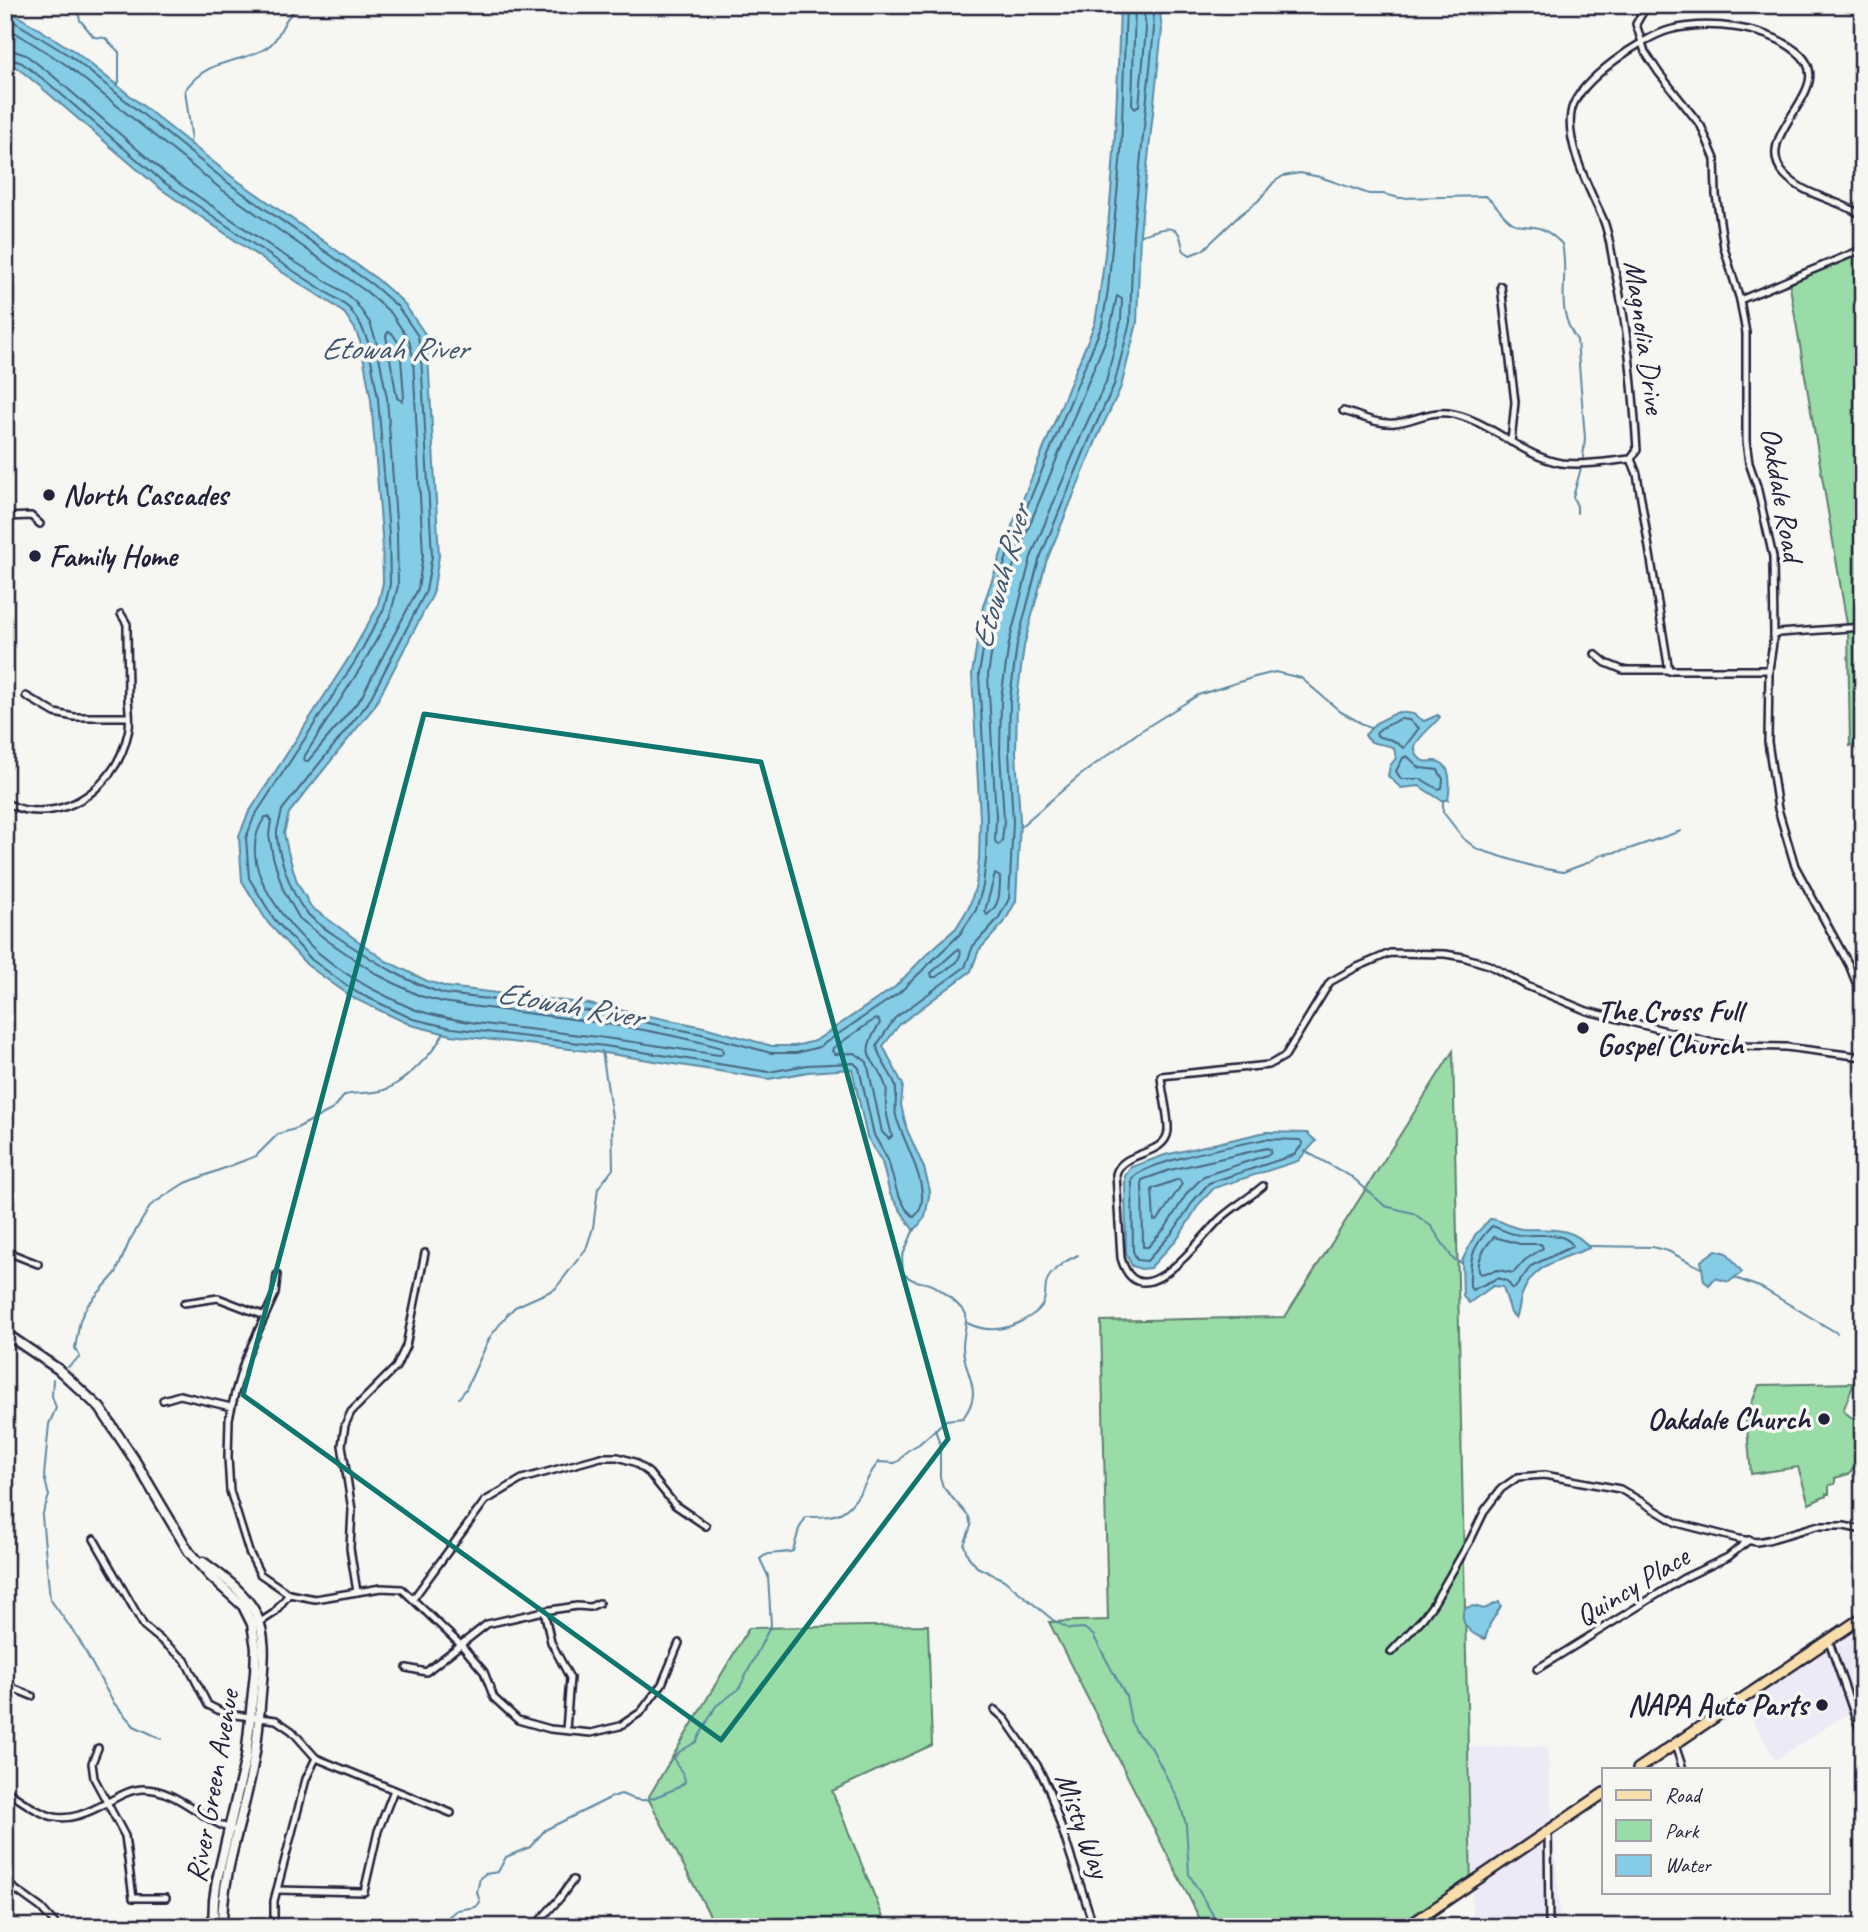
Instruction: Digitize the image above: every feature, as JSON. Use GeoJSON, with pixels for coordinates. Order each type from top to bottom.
{"type":"FeatureCollection","features":[{"type":"Feature","properties":{"kind":"main road"},"geometry":{"type":"LineString","coordinates":[[1640,1768],[1863,1616]]}},
{"type":"Feature","properties":{"kind":"main road"},"geometry":{"type":"LineString","coordinates":[[1407,1927],[1602,1794]]}},
{"type":"Feature","properties":{"kind":"street"},"geometry":{"type":"LineString","coordinates":[[1647,5],[1636,24],[1641,41],[1682,27],[1718,27],[1757,33],[1797,51],[1805,59],[1809,84],[1776,144],[1776,160],[1784,174],[1800,187],[1863,216]]}},
{"type":"Feature","properties":{"kind":"street","name":"Oakdale Road"},"geometry":{"type":"LineString","coordinates":[[1641,41],[1659,73],[1701,125],[1717,169],[1716,195],[1724,248],[1740,300],[1746,333],[1746,441],[1749,463],[1773,557],[1774,636],[1769,670],[1768,743],[1778,809],[1795,866],[1849,965],[1863,1000]]}},
{"type":"Feature","properties":{"kind":"street","name":"Magnolia Drive"},"geometry":{"type":"LineString","coordinates":[[1641,41],[1582,91],[1572,108],[1570,123],[1574,147],[1604,223],[1620,293],[1633,390],[1637,450],[1631,459],[1637,474],[1668,671]]}},
{"type":"Feature","properties":{"kind":"street"},"geometry":{"type":"LineString","coordinates":[[1740,300],[1863,249]]}},
{"type":"Feature","properties":{"kind":"street"},"geometry":{"type":"LineString","coordinates":[[1501,286],[1515,402],[1511,442]]}},
{"type":"Feature","properties":{"kind":"street"},"geometry":{"type":"LineString","coordinates":[[1343,411],[1368,419],[1395,423],[1447,413],[1467,419],[1536,455],[1561,463],[1631,459]]}},
{"type":"Feature","properties":{"kind":"street"},"geometry":{"type":"LineString","coordinates":[[5,516],[30,516],[40,524]]}},
{"type":"Feature","properties":{"kind":"street"},"geometry":{"type":"LineString","coordinates":[[5,803],[25,810],[59,807],[79,801],[109,777],[129,732],[127,624],[121,614]]}},
{"type":"Feature","properties":{"kind":"street"},"geometry":{"type":"LineString","coordinates":[[1774,636],[1863,626]]}},
{"type":"Feature","properties":{"kind":"street"},"geometry":{"type":"LineString","coordinates":[[1595,654],[1606,663],[1623,670],[1769,670]]}},
{"type":"Feature","properties":{"kind":"street"},"geometry":{"type":"LineString","coordinates":[[26,696],[55,713],[74,717],[129,718]]}},
{"type":"Feature","properties":{"kind":"street"},"geometry":{"type":"LineString","coordinates":[[1263,1186],[1223,1217],[1180,1263],[1162,1276],[1145,1282],[1124,1270],[1116,1174],[1123,1163],[1162,1143],[1168,1133],[1161,1076],[1278,1062],[1290,1048],[1330,982],[1388,953],[1445,954],[1472,959],[1587,1011],[1710,1042],[1737,1046],[1786,1046],[1863,1057]]}},
{"type":"Feature","properties":{"kind":"street"},"geometry":{"type":"LineString","coordinates":[[5,1248],[10,1253],[38,1264]]}},
{"type":"Feature","properties":{"kind":"street"},"geometry":{"type":"LineString","coordinates":[[357,1592],[349,1549],[352,1510],[342,1445],[345,1425],[351,1412],[396,1367],[406,1346],[425,1253]]}},
{"type":"Feature","properties":{"kind":"street"},"geometry":{"type":"LineString","coordinates":[[277,1275],[275,1294],[244,1362],[232,1407],[228,1457],[230,1491],[249,1552],[260,1574],[289,1594],[315,1599],[381,1588],[402,1589],[462,1646],[484,1672],[494,1698],[518,1720],[550,1729],[591,1733],[620,1726],[641,1712],[662,1684],[679,1643]]}},
{"type":"Feature","properties":{"kind":"street"},"geometry":{"type":"LineString","coordinates":[[184,1303],[218,1298],[265,1316]]}},
{"type":"Feature","properties":{"kind":"street","name":"River Green Avenue"},"geometry":{"type":"LineString","coordinates":[[5,1333],[58,1369],[100,1408],[134,1459],[189,1552],[242,1594],[255,1613],[265,1654],[254,1718],[254,1759],[214,1900],[213,1927]]}},
{"type":"Feature","properties":{"kind":"street"},"geometry":{"type":"LineString","coordinates":[[163,1400],[180,1395],[232,1407]]}},
{"type":"Feature","properties":{"kind":"street"},"geometry":{"type":"LineString","coordinates":[[413,1599],[485,1501],[522,1479],[601,1457],[618,1457],[634,1462],[649,1473],[675,1505],[706,1526]]}},
{"type":"Feature","properties":{"kind":"street"},"geometry":{"type":"LineString","coordinates":[[1391,1652],[1434,1604],[1485,1510],[1501,1489],[1518,1477],[1544,1475],[1620,1489],[1677,1523],[1749,1540],[1769,1540],[1816,1527],[1844,1526],[1863,1530]]}},
{"type":"Feature","properties":{"kind":"street"},"geometry":{"type":"LineString","coordinates":[[94,1539],[144,1626],[185,1660],[208,1705],[226,1714],[276,1720],[292,1731],[316,1758],[451,1813]]}},
{"type":"Feature","properties":{"kind":"street","name":"Quincy Place"},"geometry":{"type":"LineString","coordinates":[[1537,1669],[1684,1578],[1728,1556],[1749,1540]]}},
{"type":"Feature","properties":{"kind":"street"},"geometry":{"type":"LineString","coordinates":[[256,1624],[274,1613],[289,1594]]}},
{"type":"Feature","properties":{"kind":"street"},"geometry":{"type":"LineString","coordinates":[[407,1668],[426,1672],[487,1625],[544,1611],[577,1606],[590,1607],[599,1603]]}},
{"type":"Feature","properties":{"kind":"street"},"geometry":{"type":"LineString","coordinates":[[544,1611],[551,1642],[570,1678],[566,1730]]}},
{"type":"Feature","properties":{"kind":"street"},"geometry":{"type":"LineString","coordinates":[[1828,1639],[1863,1739]]}},
{"type":"Feature","properties":{"kind":"street"},"geometry":{"type":"LineString","coordinates":[[5,1685],[32,1696]]}},
{"type":"Feature","properties":{"kind":"street","name":"Misty Way"},"geometry":{"type":"LineString","coordinates":[[995,1710],[1005,1718],[1037,1765],[1049,1790],[1094,1927]]}},
{"type":"Feature","properties":{"kind":"street"},"geometry":{"type":"LineString","coordinates":[[1675,1745],[1684,1768]]}},
{"type":"Feature","properties":{"kind":"street"},"geometry":{"type":"LineString","coordinates":[[98,1748],[92,1763],[94,1778],[125,1836],[133,1898],[166,1898]]}},
{"type":"Feature","properties":{"kind":"street"},"geometry":{"type":"LineString","coordinates":[[274,1927],[274,1901],[306,1779],[316,1758]]}},
{"type":"Feature","properties":{"kind":"street"},"geometry":{"type":"LineString","coordinates":[[5,1790],[41,1814],[58,1818],[82,1816],[124,1793],[144,1789],[168,1794],[213,1823],[233,1830]]}},
{"type":"Feature","properties":{"kind":"street"},"geometry":{"type":"LineString","coordinates":[[277,1890],[364,1892],[378,1831],[394,1790]]}},
{"type":"Feature","properties":{"kind":"street","name":"River Green Avenue"},"geometry":{"type":"LineString","coordinates":[[222,1927],[222,1900],[233,1830]]}},
{"type":"Feature","properties":{"kind":"street"},"geometry":{"type":"LineString","coordinates":[[1548,1831],[1549,1927]]}},
{"type":"Feature","properties":{"kind":"street"},"geometry":{"type":"LineString","coordinates":[[534,1927],[573,1880]]}},
{"type":"Feature","properties":{"kind":"street"},"geometry":{"type":"LineString","coordinates":[[5,1882],[41,1908],[58,1927]]}},
{"type":"Feature","properties":{"kind":"highlighted area"},"geometry":{"type":"Polygon","coordinates":[[[424,714],[761,762],[948,1439],[721,1740],[243,1395],[424,714]]]}},
{"type":"Feature","properties":{"kind":"shaded area"},"geometry":{"type":"Polygon","coordinates":[[[1863,1616],[1863,1704],[1775,1760],[1740,1698],[1863,1616]]]}},
{"type":"Feature","properties":{"kind":"shaded area"},"geometry":{"type":"Polygon","coordinates":[[[1547,1746],[1561,1927],[1473,1927],[1468,1747],[1547,1746]]]}},
{"type":"Feature","properties":{"kind":"green space"},"geometry":{"type":"Polygon","coordinates":[[[1863,248],[1863,741],[1850,746],[1848,630],[1788,275],[1863,248]]]}},
{"type":"Feature","properties":{"kind":"green space"},"geometry":{"type":"Polygon","coordinates":[[[1453,1051],[1471,1889],[1418,1927],[1204,1927],[1049,1622],[1108,1620],[1101,1321],[1285,1317],[1453,1051]]]}},
{"type":"Feature","properties":{"kind":"green space"},"geometry":{"type":"Polygon","coordinates":[[[1854,1383],[1843,1411],[1863,1426],[1863,1455],[1849,1474],[1835,1478],[1835,1484],[1829,1485],[1829,1494],[1809,1504],[1798,1467],[1751,1474],[1746,1417],[1759,1385],[1854,1383]]]}},
{"type":"Feature","properties":{"kind":"green space"},"geometry":{"type":"Polygon","coordinates":[[[928,1625],[932,1745],[832,1791],[887,1927],[716,1927],[648,1798],[749,1628],[928,1625]]]}},
{"type":"Feature","properties":{"kind":"water","name":"Etowah River"},"geometry":{"type":"Polygon","coordinates":[[[1120,5],[1159,5],[1162,29],[1140,233],[1137,323],[1121,387],[1046,562],[1024,646],[1017,699],[1016,752],[1020,821],[1016,901],[1004,923],[979,950],[971,971],[900,1024],[883,1046],[903,1085],[901,1105],[907,1130],[924,1168],[930,1191],[925,1217],[914,1231],[890,1194],[882,1162],[867,1137],[852,1069],[808,1072],[769,1079],[604,1053],[451,1035],[411,1025],[353,998],[307,965],[268,923],[242,881],[239,836],[248,814],[350,656],[377,608],[383,583],[382,535],[371,400],[361,344],[345,314],[335,306],[158,187],[19,69],[5,63],[5,8],[74,51],[231,176],[377,279],[403,302],[425,334],[439,556],[433,594],[374,707],[289,813],[284,833],[288,852],[297,882],[311,907],[386,961],[427,981],[447,987],[589,1004],[704,1027],[772,1046],[795,1046],[815,1041],[895,987],[956,928],[969,907],[976,885],[980,818],[972,674],[983,606],[1003,548],[1095,323],[1110,205],[1120,5]]]}},
{"type":"Feature","properties":{"kind":"water"},"geometry":{"type":"Polygon","coordinates":[[[1398,712],[1413,714],[1424,721],[1438,715],[1440,717],[1416,744],[1415,750],[1423,761],[1435,761],[1445,766],[1449,776],[1448,800],[1441,800],[1419,786],[1401,788],[1388,776],[1390,766],[1396,758],[1394,748],[1374,743],[1365,735],[1376,723],[1398,712]]]}},
{"type":"Feature","properties":{"kind":"water"},"geometry":{"type":"Polygon","coordinates":[[[1266,1132],[1307,1133],[1316,1141],[1298,1161],[1214,1188],[1199,1204],[1179,1237],[1150,1268],[1132,1266],[1126,1253],[1125,1176],[1131,1167],[1165,1155],[1266,1132]]]}},
{"type":"Feature","properties":{"kind":"water"},"geometry":{"type":"Polygon","coordinates":[[[1490,1219],[1522,1229],[1568,1232],[1576,1235],[1589,1248],[1551,1263],[1535,1274],[1523,1292],[1516,1318],[1511,1313],[1503,1287],[1493,1286],[1469,1303],[1463,1296],[1462,1261],[1475,1235],[1490,1219]]]}},
{"type":"Feature","properties":{"kind":"water"},"geometry":{"type":"Polygon","coordinates":[[[1716,1250],[1727,1253],[1742,1272],[1729,1282],[1715,1278],[1709,1285],[1704,1281],[1701,1261],[1716,1250]]]}},
{"type":"Feature","properties":{"kind":"water"},"geometry":{"type":"Polygon","coordinates":[[[1499,1602],[1501,1606],[1485,1639],[1467,1628],[1463,1619],[1465,1608],[1474,1606],[1484,1609],[1499,1602]]]}},
{"type":"Feature","properties":{"kind":"waterway"},"geometry":{"type":"LineString","coordinates":[[76,5],[80,20],[94,37],[105,38],[119,52],[119,82],[116,86]]}},
{"type":"Feature","properties":{"kind":"waterway"},"geometry":{"type":"LineString","coordinates":[[190,145],[185,90],[194,79],[213,67],[266,48],[275,40],[292,13],[312,5]]}},
{"type":"Feature","properties":{"kind":"waterway"},"geometry":{"type":"LineString","coordinates":[[1141,235],[1172,229],[1179,234],[1184,251],[1190,255],[1203,250],[1258,201],[1274,182],[1283,176],[1300,173],[1369,194],[1400,198],[1485,196],[1513,223],[1542,229],[1562,244],[1564,305],[1570,328],[1577,340],[1585,438],[1583,458]]}},
{"type":"Feature","properties":{"kind":"waterway"},"geometry":{"type":"LineString","coordinates":[[1577,513],[1573,497],[1581,468]]}},
{"type":"Feature","properties":{"kind":"waterway"},"geometry":{"type":"LineString","coordinates":[[1020,827],[1078,777],[1139,732],[1198,695],[1255,677],[1275,672],[1301,678],[1341,712],[1370,728]]}},
{"type":"Feature","properties":{"kind":"waterway"},"geometry":{"type":"LineString","coordinates":[[1443,801],[1443,812],[1464,839],[1477,849],[1535,867],[1563,872],[1601,855],[1626,850],[1681,831]]}},
{"type":"Feature","properties":{"kind":"waterway"},"geometry":{"type":"LineString","coordinates":[[68,1367],[80,1357],[75,1348],[80,1320],[87,1306],[116,1273],[130,1240],[151,1205],[183,1184],[256,1156],[278,1134],[295,1129],[333,1109],[345,1095],[384,1090],[401,1081],[434,1048],[444,1032]]}},
{"type":"Feature","properties":{"kind":"waterway"},"geometry":{"type":"LineString","coordinates":[[459,1398],[466,1389],[490,1337],[507,1315],[515,1307],[555,1289],[586,1249],[593,1228],[598,1188],[613,1169],[612,1117],[602,1051]]}},
{"type":"Feature","properties":{"kind":"waterway"},"geometry":{"type":"LineString","coordinates":[[1305,1151],[1352,1177],[1385,1206],[1413,1213],[1431,1226],[1453,1259],[1462,1263]]}},
{"type":"Feature","properties":{"kind":"waterway"},"geometry":{"type":"LineString","coordinates":[[435,1927],[457,1910],[476,1907],[480,1902],[477,1892],[480,1878],[485,1874],[498,1872],[506,1857],[530,1847],[545,1830],[612,1797],[621,1794],[648,1800],[676,1789],[685,1782],[674,1758],[696,1742],[716,1706],[739,1689],[771,1625],[768,1576],[760,1559],[767,1555],[793,1551],[799,1529],[806,1517],[841,1513],[858,1496],[879,1462],[895,1463],[946,1420],[963,1418],[969,1408],[973,1391],[963,1347],[966,1314],[939,1289],[912,1280],[903,1273],[902,1257],[914,1229]]}},
{"type":"Feature","properties":{"kind":"waterway"},"geometry":{"type":"LineString","coordinates":[[1588,1246],[1652,1247],[1668,1251],[1701,1268]]}},
{"type":"Feature","properties":{"kind":"waterway"},"geometry":{"type":"LineString","coordinates":[[967,1323],[983,1329],[999,1329],[1014,1325],[1032,1315],[1043,1304],[1046,1284],[1051,1274],[1060,1265],[1078,1255]]}},
{"type":"Feature","properties":{"kind":"waterway"},"geometry":{"type":"LineString","coordinates":[[1735,1278],[1762,1288],[1837,1333]]}},
{"type":"Feature","properties":{"kind":"waterway"},"geometry":{"type":"LineString","coordinates":[[53,1379],[52,1396],[56,1408],[49,1424],[44,1476],[49,1496],[42,1516],[50,1599],[78,1638],[113,1702],[134,1726],[162,1739]]}},
{"type":"Feature","properties":{"kind":"waterway"},"geometry":{"type":"LineString","coordinates":[[935,1429],[940,1445],[940,1477],[943,1487],[969,1517],[971,1526],[964,1545],[968,1556],[977,1567],[1004,1580],[1053,1620],[1069,1629],[1084,1628],[1093,1635],[1126,1696],[1131,1722],[1137,1733],[1151,1747],[1179,1801],[1186,1824],[1189,1874],[1220,1927]]}},
{"type":"Feature","properties":{"kind":"place","name":"North Cascades"},"geometry":{"type":"Point","coordinates":[49,495]}},
{"type":"Feature","properties":{"kind":"place","name":"Family Home"},"geometry":{"type":"Point","coordinates":[35,556]}},
{"type":"Feature","properties":{"kind":"place","name":"The Cross Full Gospel Church"},"geometry":{"type":"Point","coordinates":[1583,1028]}},
{"type":"Feature","properties":{"kind":"place","name":"Oakdale Church"},"geometry":{"type":"Point","coordinates":[1824,1419]}},
{"type":"Feature","properties":{"kind":"place","name":"NAPA Auto Parts"},"geometry":{"type":"Point","coordinates":[1822,1705]}}]}
